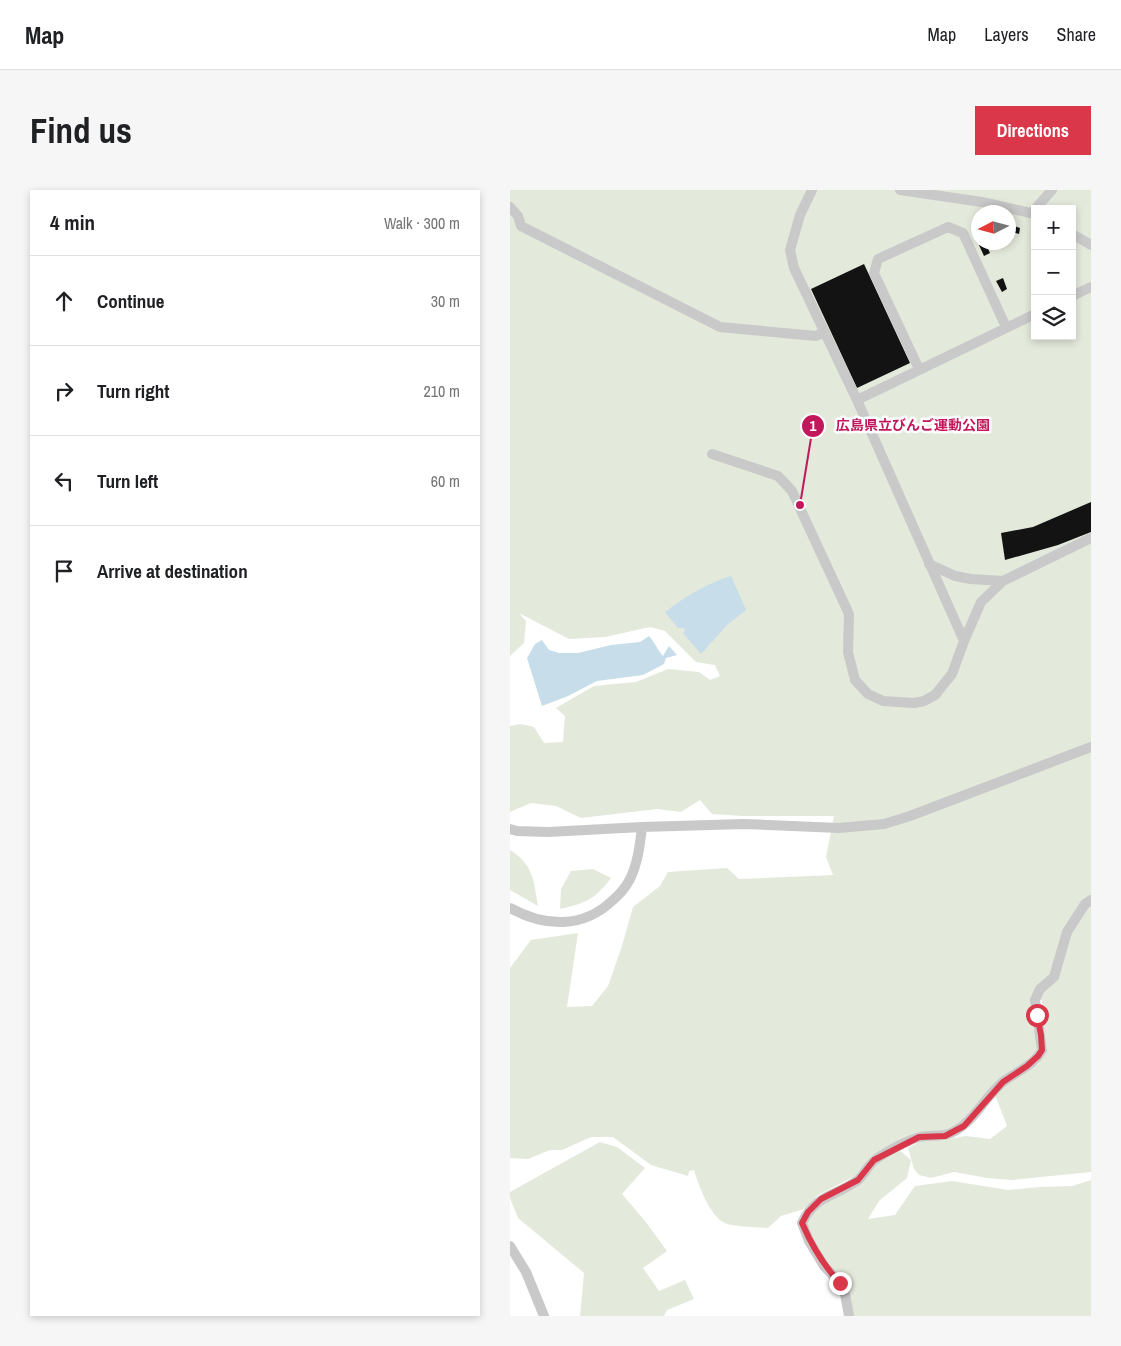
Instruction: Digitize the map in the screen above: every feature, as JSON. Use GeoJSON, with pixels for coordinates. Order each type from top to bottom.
{"type":"FeatureCollection","features":[{"type":"Feature","properties":{"kind":"street"},"geometry":{"type":"LineString","coordinates":[[812,190],[800,215],[790,250],[794,268],[857,400],[964,641]]}},
{"type":"Feature","properties":{"kind":"street"},"geometry":{"type":"LineString","coordinates":[[900,190],[966,195],[1031,210]]}},
{"type":"Feature","properties":{"kind":"street"},"geometry":{"type":"LineString","coordinates":[[1039,205],[1052,190]]}},
{"type":"Feature","properties":{"kind":"street"},"geometry":{"type":"LineString","coordinates":[[510,207],[518,216],[521,226],[720,327],[816,336],[824,332]]}},
{"type":"Feature","properties":{"kind":"street"},"geometry":{"type":"LineString","coordinates":[[919,368],[874,273],[878,259],[948,227],[963,233],[1006,327]]}},
{"type":"Feature","properties":{"kind":"street"},"geometry":{"type":"LineString","coordinates":[[1076,236],[1091,245]]}},
{"type":"Feature","properties":{"kind":"street"},"geometry":{"type":"LineString","coordinates":[[1074,295],[1091,287]]}},
{"type":"Feature","properties":{"kind":"street"},"geometry":{"type":"LineString","coordinates":[[857,400],[919,368],[1031,316]]}},
{"type":"Feature","properties":{"kind":"street"},"geometry":{"type":"LineString","coordinates":[[712,454],[778,476],[792,491],[849,614],[848,652],[856,680],[868,694],[883,701],[902,703],[924,701],[934,695],[952,674],[981,602],[1003,581],[1091,538]]}},
{"type":"Feature","properties":{"kind":"street"},"geometry":{"type":"LineString","coordinates":[[929,564],[954,576],[1003,581]]}},
{"type":"Feature","properties":{"kind":"street"},"geometry":{"type":"LineString","coordinates":[[510,829],[548,832],[642,826],[744,824],[839,828],[884,824],[910,816],[1091,747]]}},
{"type":"Feature","properties":{"kind":"street"},"geometry":{"type":"LineString","coordinates":[[510,908],[525,916],[548,922],[578,921],[592,916],[622,891],[630,878],[640,845],[642,826]]}},
{"type":"Feature","properties":{"kind":"street"},"geometry":{"type":"LineString","coordinates":[[849,1316],[845,1294],[840,1283],[824,1266],[802,1223],[808,1212],[821,1199],[858,1180],[874,1160],[919,1137],[945,1136],[964,1126],[1003,1082],[1038,1056],[1042,1050],[1036,1000],[1040,989],[1054,977],[1067,932],[1085,904],[1091,900]]}},
{"type":"Feature","properties":{"kind":"street"},"geometry":{"type":"LineString","coordinates":[[510,1246],[526,1272],[544,1316]]}},
{"type":"Feature","properties":{"kind":"shaded area"},"geometry":{"type":"Polygon","coordinates":[[[510,190],[1091,190],[1091,1172],[1012,1180],[954,1172],[931,1178],[919,1175],[914,1169],[908,1148],[922,1141],[966,1136],[990,1139],[1007,1126],[995,1095],[1006,1085],[1038,1064],[1047,1049],[1042,1016],[1042,1000],[1032,996],[1031,1010],[1037,1039],[1035,1053],[961,1122],[950,1129],[872,1157],[855,1176],[818,1195],[804,1209],[781,1216],[768,1228],[725,1223],[714,1214],[694,1170],[689,1171],[688,1176],[651,1165],[613,1137],[591,1137],[562,1150],[550,1150],[528,1159],[510,1158],[510,968],[531,940],[578,933],[567,1007],[592,1006],[608,986],[633,907],[660,886],[668,872],[727,868],[739,879],[833,875],[826,857],[834,816],[712,814],[700,800],[681,812],[657,809],[581,818],[556,806],[531,803],[510,812],[510,726],[521,724],[534,727],[544,743],[563,742],[565,716],[556,708],[594,686],[636,682],[668,669],[699,672],[710,680],[720,676],[715,665],[696,662],[665,631],[650,627],[605,637],[569,639],[519,613],[526,621],[524,643],[510,656],[510,190]]]}},
{"type":"Feature","properties":{"kind":"shaded area"},"geometry":{"type":"Polygon","coordinates":[[[510,850],[518,855],[528,867],[538,906],[510,890],[510,850]]]}},
{"type":"Feature","properties":{"kind":"shaded area"},"geometry":{"type":"Polygon","coordinates":[[[593,869],[611,878],[589,900],[560,909],[561,889],[571,871],[593,869]]]}},
{"type":"Feature","properties":{"kind":"shaded area"},"geometry":{"type":"Polygon","coordinates":[[[600,1142],[617,1147],[645,1168],[622,1194],[667,1251],[643,1268],[659,1291],[685,1280],[694,1299],[667,1310],[664,1316],[580,1316],[584,1273],[518,1218],[510,1198],[510,1192],[600,1142]]]}},
{"type":"Feature","properties":{"kind":"shaded area"},"geometry":{"type":"Polygon","coordinates":[[[898,1149],[911,1160],[907,1178],[879,1201],[868,1219],[895,1215],[915,1186],[952,1181],[1008,1190],[1072,1186],[1091,1180],[1091,1316],[851,1316],[804,1223],[809,1213],[876,1162],[898,1149]]]}},
{"type":"Feature","properties":{"kind":"water"},"geometry":{"type":"Polygon","coordinates":[[[731,576],[746,610],[728,624],[701,654],[683,633],[685,631],[684,628],[678,628],[665,612],[696,591],[713,582],[731,576]]]}},
{"type":"Feature","properties":{"kind":"water"},"geometry":{"type":"Polygon","coordinates":[[[649,636],[663,656],[669,646],[677,655],[666,658],[664,664],[643,675],[597,681],[568,696],[542,706],[527,658],[535,644],[542,640],[549,650],[559,653],[578,653],[611,645],[640,642],[649,636]]]}},
{"type":"Feature","properties":{"kind":"building"},"geometry":{"type":"Polygon","coordinates":[[[1016,227],[1020,228],[1019,234],[1016,233],[1016,227]]]}},
{"type":"Feature","properties":{"kind":"building"},"geometry":{"type":"Polygon","coordinates":[[[981,250],[989,250],[990,253],[984,256],[981,250]]]}},
{"type":"Feature","properties":{"kind":"building"},"geometry":{"type":"Polygon","coordinates":[[[864,264],[910,363],[857,388],[811,289],[864,264]]]}},
{"type":"Feature","properties":{"kind":"building"},"geometry":{"type":"Polygon","coordinates":[[[1003,278],[1007,289],[1002,292],[996,281],[1003,278]]]}},
{"type":"Feature","properties":{"kind":"building"},"geometry":{"type":"Polygon","coordinates":[[[1091,502],[1091,532],[1058,545],[1005,560],[1001,533],[1033,527],[1091,502]]]}},
{"type":"Feature","properties":{"kind":"place","name":"広島県立びんご運動公園"},"geometry":{"type":"Point","coordinates":[800,505]}},
{"type":"Feature","properties":{"kind":"route"},"geometry":{"type":"LineString","coordinates":[[840,1283],[824,1266],[810,1241],[802,1223],[808,1212],[821,1199],[858,1180],[874,1160],[919,1137],[945,1136],[964,1126],[1003,1082],[1027,1066],[1042,1050],[1037,1015]]}}]}
